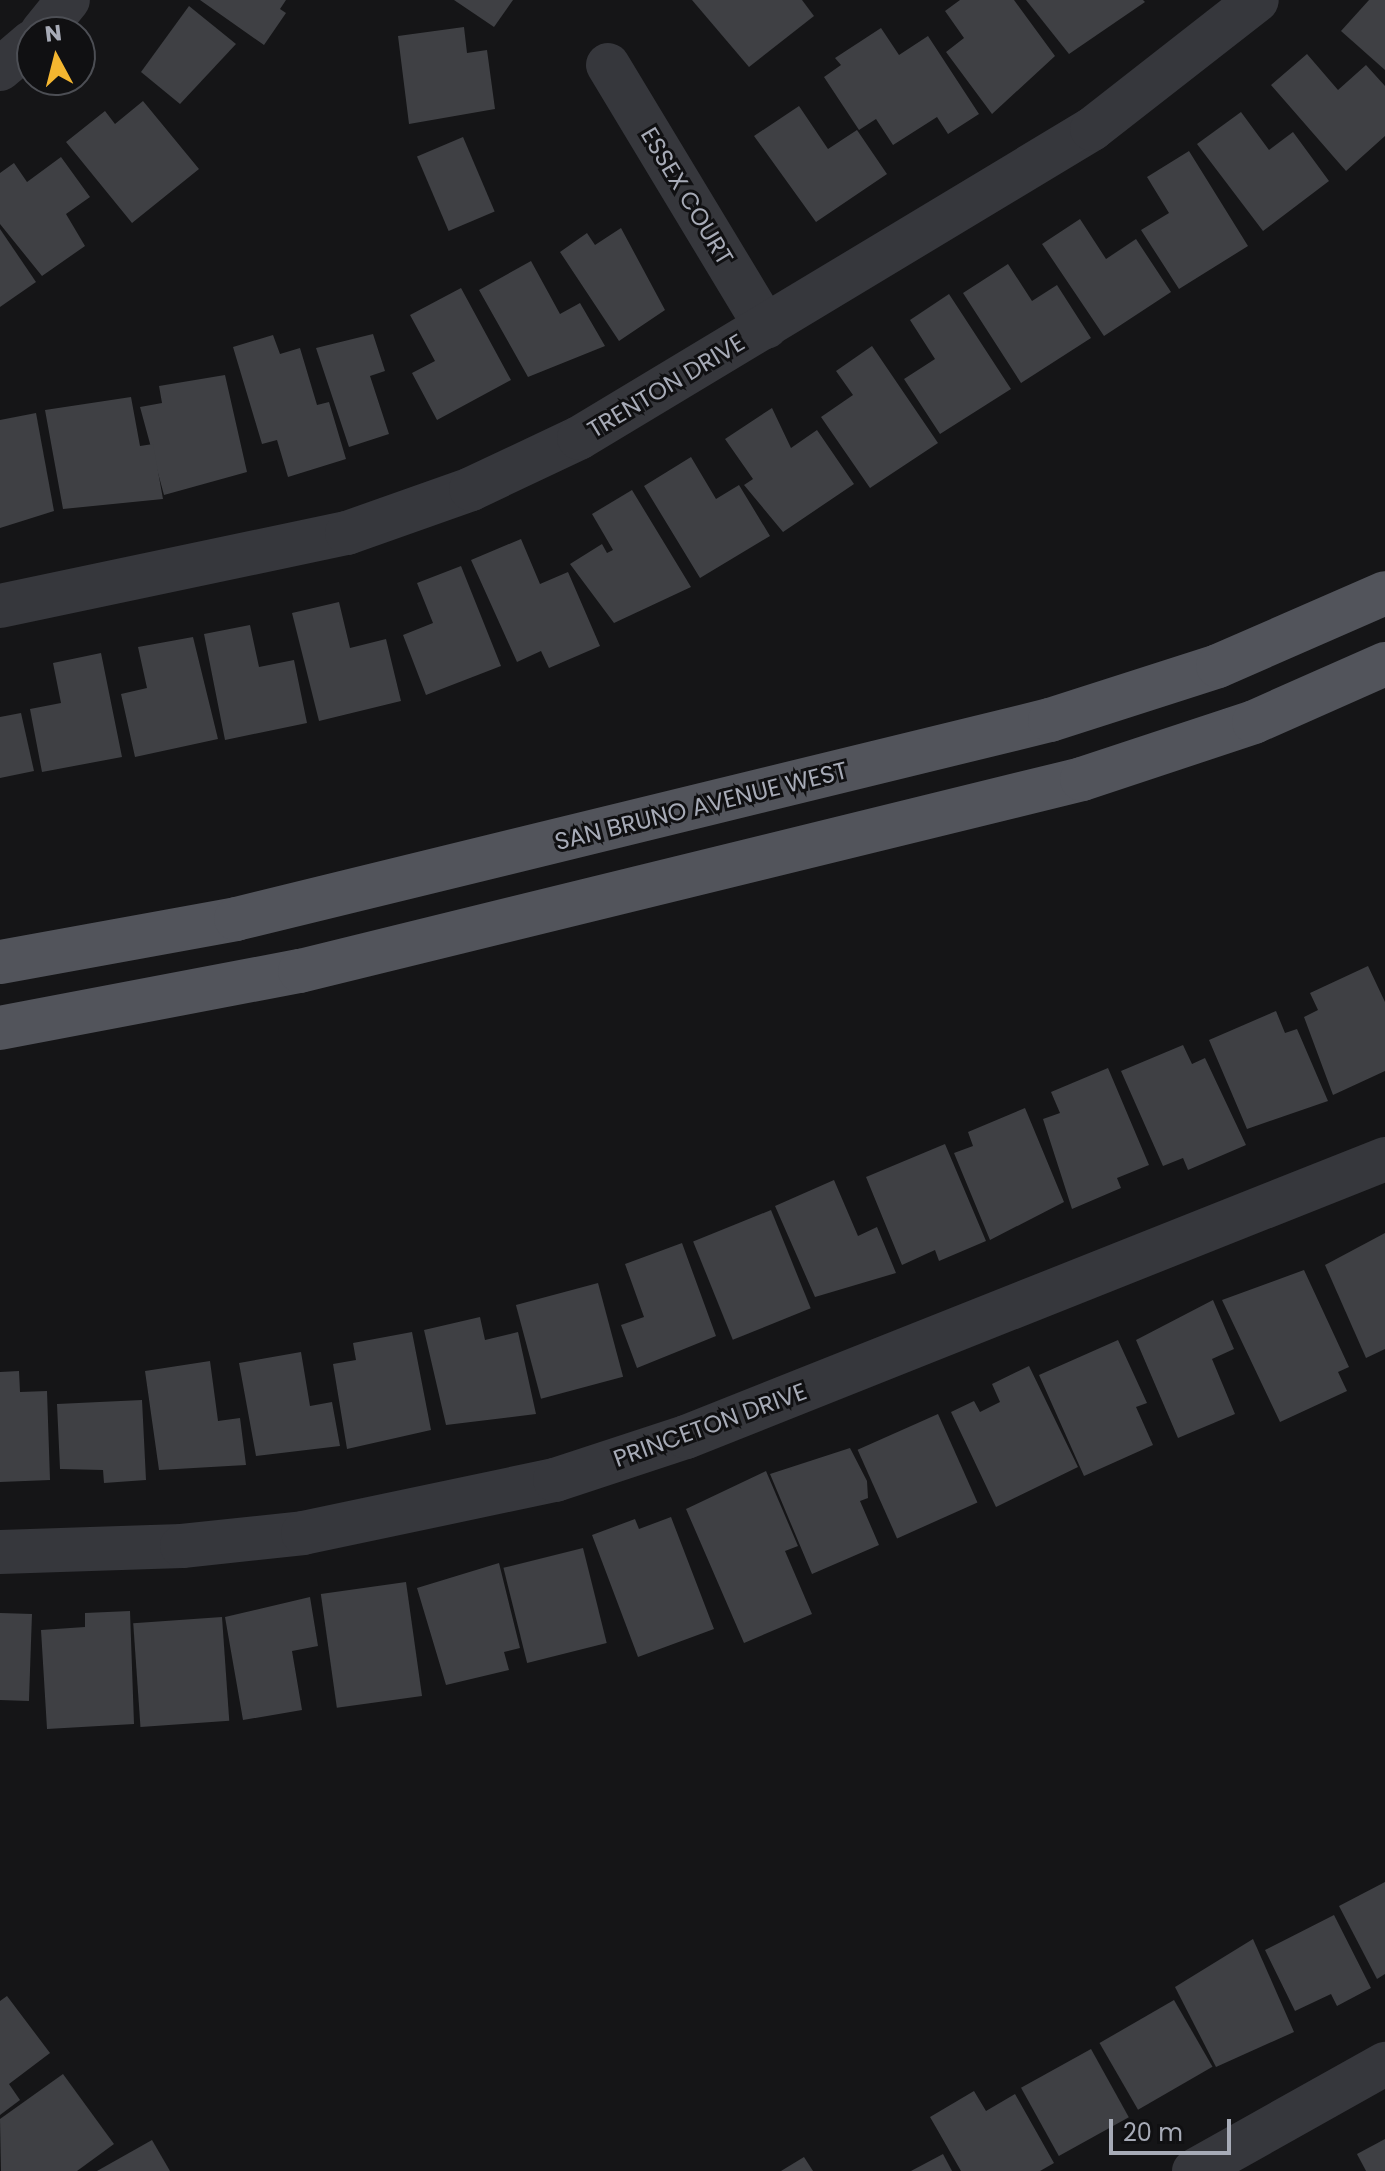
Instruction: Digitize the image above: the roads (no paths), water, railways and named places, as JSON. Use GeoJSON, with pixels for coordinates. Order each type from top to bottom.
{"type":"FeatureCollection","features":[{"type":"Feature","properties":{"kind":"main road","name":"SAN BRUNO AVENUE WEST"},"geometry":{"type":"LineString","coordinates":[[0,962],[236,919],[1050,720],[1218,666],[1385,593]]}},
{"type":"Feature","properties":{"kind":"main road"},"geometry":{"type":"LineString","coordinates":[[0,1028],[300,971],[1068,783],[1239,727],[1385,664]]}},
{"type":"Feature","properties":{"kind":"street"},"geometry":{"type":"LineString","coordinates":[[55,16],[68,0]]}},
{"type":"Feature","properties":{"kind":"street","name":"TRENTON DRIVE"},"geometry":{"type":"LineString","coordinates":[[0,606],[347,533],[471,489],[579,438],[1092,129],[1257,0]]}},
{"type":"Feature","properties":{"kind":"street"},"geometry":{"type":"LineString","coordinates":[[0,69],[16,56]]}},
{"type":"Feature","properties":{"kind":"street","name":"ESSEX COURT"},"geometry":{"type":"LineString","coordinates":[[608,65],[766,327]]}},
{"type":"Feature","properties":{"kind":"street","name":"PRINCETON DRIVE"},"geometry":{"type":"LineString","coordinates":[[0,1552],[182,1546],[303,1533],[555,1480],[686,1437],[1385,1159]]}},
{"type":"Feature","properties":{"kind":"street"},"geometry":{"type":"LineString","coordinates":[[1194,2171],[1385,2064]]}}]}
